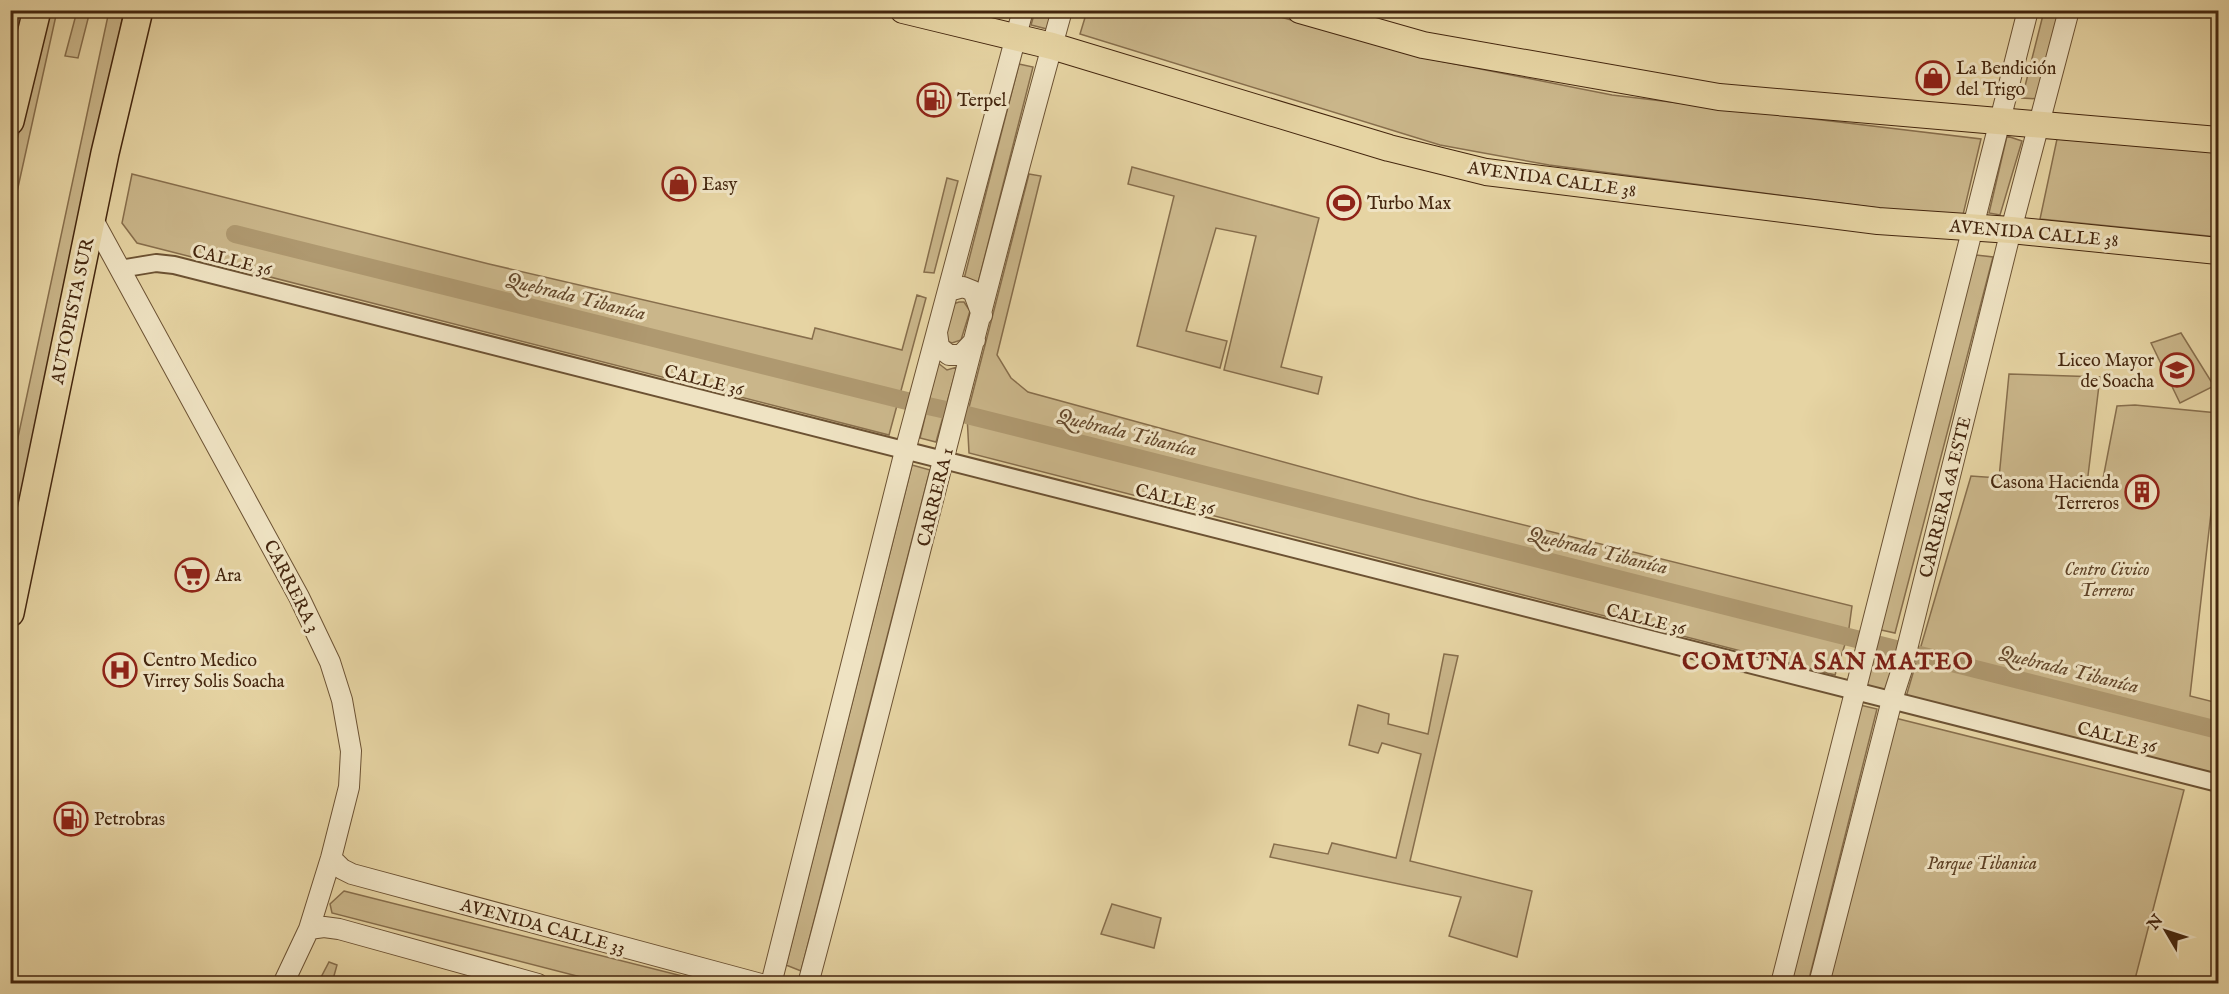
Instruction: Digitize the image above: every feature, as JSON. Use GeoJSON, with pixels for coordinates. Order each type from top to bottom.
{"type":"FeatureCollection","features":[{"type":"Feature","properties":{"kind":"highway"},"geometry":{"type":"LineString","coordinates":[[10,121],[37,10]]}},
{"type":"Feature","properties":{"kind":"highway","name":"AUTOPISTA SUR"},"geometry":{"type":"LineString","coordinates":[[10,613],[91,216],[139,10]]}},
{"type":"Feature","properties":{"kind":"main road","name":"AVENIDA CALLE 38"},"geometry":{"type":"LineString","coordinates":[[903,10],[1052,46],[1389,148],[1486,172],[1878,221],[2011,230],[2218,251]]}},
{"type":"Feature","properties":{"kind":"main road"},"geometry":{"type":"LineString","coordinates":[[1300,10],[1423,45],[1719,97],[2218,140]]}},
{"type":"Feature","properties":{"kind":"street"},"geometry":{"type":"LineString","coordinates":[[771,984],[905,451],[1023,10]]}},
{"type":"Feature","properties":{"kind":"street","name":"CARRERA 1"},"geometry":{"type":"LineString","coordinates":[[808,984],[1062,10]]}},
{"type":"Feature","properties":{"kind":"street"},"geometry":{"type":"LineString","coordinates":[[1781,984],[2028,10]]}},
{"type":"Feature","properties":{"kind":"street","name":"CARRERA 6A ESTE"},"geometry":{"type":"LineString","coordinates":[[1819,984],[1911,634],[2068,10]]}},
{"type":"Feature","properties":{"kind":"street","name":"CARRERA 3"},"geometry":{"type":"LineString","coordinates":[[91,216],[300,597],[330,662],[342,700],[351,751],[349,787],[331,858],[309,929],[283,984]]}},
{"type":"Feature","properties":{"kind":"street","name":"CALLE 36"},"geometry":{"type":"LineString","coordinates":[[120,269],[156,263],[174,265],[2218,783]]}},
{"type":"Feature","properties":{"kind":"street"},"geometry":{"type":"LineString","coordinates":[[948,291],[963,287],[973,291],[982,315]]}},
{"type":"Feature","properties":{"kind":"street"},"geometry":{"type":"LineString","coordinates":[[937,333],[942,352],[955,356],[961,355],[975,340]]}},
{"type":"Feature","properties":{"kind":"street","name":"AVENIDA CALLE 33"},"geometry":{"type":"LineString","coordinates":[[331,858],[342,869],[352,874],[761,984]]}},
{"type":"Feature","properties":{"kind":"street"},"geometry":{"type":"LineString","coordinates":[[309,929],[324,927],[339,929],[538,984]]}},
{"type":"Feature","properties":{"kind":"green space"},"geometry":{"type":"Polygon","coordinates":[[[10,11],[23,11],[11,54],[10,11]]]}},
{"type":"Feature","properties":{"kind":"green space"},"geometry":{"type":"Polygon","coordinates":[[[49,11],[57,11],[11,219],[11,164],[49,11]]]}},
{"type":"Feature","properties":{"kind":"green space"},"geometry":{"type":"Polygon","coordinates":[[[77,11],[90,11],[78,58],[65,56],[77,11]]]}},
{"type":"Feature","properties":{"kind":"green space"},"geometry":{"type":"Polygon","coordinates":[[[109,11],[124,11],[11,558],[11,470],[109,11]]]}},
{"type":"Feature","properties":{"kind":"green space"},"geometry":{"type":"Polygon","coordinates":[[[1035,11],[1052,11],[1047,29],[1031,25],[1035,11]]]}},
{"type":"Feature","properties":{"kind":"green space"},"geometry":{"type":"Polygon","coordinates":[[[1087,11],[1260,11],[1420,57],[1612,95],[1981,139],[1962,219],[1549,165],[1440,145],[1080,34],[1087,11]]]}},
{"type":"Feature","properties":{"kind":"green space"},"geometry":{"type":"Polygon","coordinates":[[[2044,11],[2064,11],[2041,99],[2022,98],[2044,11]]]}},
{"type":"Feature","properties":{"kind":"green space"},"geometry":{"type":"Polygon","coordinates":[[[1019,64],[1033,67],[978,283],[964,279],[1019,64]]]}},
{"type":"Feature","properties":{"kind":"green space"},"geometry":{"type":"Polygon","coordinates":[[[2007,136],[2022,141],[2000,215],[1989,213],[2007,136]]]}},
{"type":"Feature","properties":{"kind":"green space"},"geometry":{"type":"Polygon","coordinates":[[[2057,139],[2218,151],[2218,237],[2040,219],[2057,139]]]}},
{"type":"Feature","properties":{"kind":"green space"},"geometry":{"type":"Polygon","coordinates":[[[1132,167],[1319,218],[1281,367],[1322,377],[1318,394],[1224,370],[1256,236],[1216,228],[1186,331],[1227,341],[1220,368],[1137,346],[1174,196],[1128,184],[1132,167]]]}},
{"type":"Feature","properties":{"kind":"green space"},"geometry":{"type":"Polygon","coordinates":[[[132,174],[489,264],[812,339],[815,328],[902,350],[917,295],[926,298],[889,435],[137,243],[122,223],[132,174]]]}},
{"type":"Feature","properties":{"kind":"green space"},"geometry":{"type":"Polygon","coordinates":[[[1029,174],[1041,176],[997,355],[1011,378],[1028,392],[1419,499],[1852,606],[1848,635],[1835,675],[969,453],[967,415],[1029,174]]]}},
{"type":"Feature","properties":{"kind":"green space"},"geometry":{"type":"Polygon","coordinates":[[[947,178],[958,181],[934,273],[924,272],[947,178]]]}},
{"type":"Feature","properties":{"kind":"green space"},"geometry":{"type":"Polygon","coordinates":[[[1976,255],[1993,257],[1895,633],[1872,628],[1976,255]]]}},
{"type":"Feature","properties":{"kind":"green space"},"geometry":{"type":"Polygon","coordinates":[[[964,302],[970,311],[961,340],[952,343],[947,341],[945,335],[953,304],[964,302]]]}},
{"type":"Feature","properties":{"kind":"green space"},"geometry":{"type":"Polygon","coordinates":[[[2181,333],[2214,386],[2180,403],[2151,343],[2181,333]]]}},
{"type":"Feature","properties":{"kind":"green space"},"geometry":{"type":"Polygon","coordinates":[[[938,363],[947,370],[957,367],[936,442],[920,438],[938,363]]]}},
{"type":"Feature","properties":{"kind":"green space","name":"Centro Civico Terreros"},"geometry":{"type":"Polygon","coordinates":[[[2009,374],[2100,377],[2087,484],[2102,484],[2117,406],[2135,405],[2218,413],[2215,478],[2190,696],[2218,703],[2218,775],[1906,697],[1971,476],[1999,478],[2009,374]]]}},
{"type":"Feature","properties":{"kind":"green space"},"geometry":{"type":"Polygon","coordinates":[[[912,465],[930,470],[801,971],[786,965],[912,465]]]}},
{"type":"Feature","properties":{"kind":"green space"},"geometry":{"type":"Polygon","coordinates":[[[1875,651],[1899,657],[1890,692],[1866,685],[1875,651]]]}},
{"type":"Feature","properties":{"kind":"green space"},"geometry":{"type":"Polygon","coordinates":[[[1444,654],[1458,656],[1410,861],[1532,891],[1517,957],[1449,936],[1461,897],[1270,857],[1274,844],[1328,854],[1332,843],[1396,858],[1421,754],[1382,743],[1378,753],[1349,745],[1358,705],[1389,714],[1388,724],[1428,734],[1444,654]]]}},
{"type":"Feature","properties":{"kind":"green space"},"geometry":{"type":"Polygon","coordinates":[[[1860,705],[1877,709],[1808,983],[1791,984],[1860,705]]]}},
{"type":"Feature","properties":{"kind":"green space","name":"Parque Tibanica"},"geometry":{"type":"Polygon","coordinates":[[[1895,718],[2184,790],[2134,983],[1828,984],[1895,718]]]}},
{"type":"Feature","properties":{"kind":"green space"},"geometry":{"type":"Polygon","coordinates":[[[344,891],[710,983],[604,983],[332,913],[330,904],[344,891]]]}},
{"type":"Feature","properties":{"kind":"green space"},"geometry":{"type":"Polygon","coordinates":[[[1112,904],[1161,918],[1154,948],[1101,934],[1112,904]]]}},
{"type":"Feature","properties":{"kind":"green space"},"geometry":{"type":"Polygon","coordinates":[[[329,962],[337,965],[332,983],[318,983],[329,962]]]}},
{"type":"Feature","properties":{"kind":"waterway","name":"Quebrada Tibaníca"},"geometry":{"type":"LineString","coordinates":[[235,234],[907,401]]}},
{"type":"Feature","properties":{"kind":"waterway","name":"Quebrada Tibaníca"},"geometry":{"type":"LineString","coordinates":[[928,406],[946,410]]}},
{"type":"Feature","properties":{"kind":"waterway","name":"Quebrada Tibaníca"},"geometry":{"type":"LineString","coordinates":[[967,415],[2218,730]]}},
{"type":"Feature","properties":{"kind":"place","name":"La Bendición del Trigo"},"geometry":{"type":"Point","coordinates":[1933,78]}},
{"type":"Feature","properties":{"kind":"place","name":"Terpel"},"geometry":{"type":"Point","coordinates":[934,100]}},
{"type":"Feature","properties":{"kind":"place","name":"Easy"},"geometry":{"type":"Point","coordinates":[679,184]}},
{"type":"Feature","properties":{"kind":"place","name":"Turbo Max"},"geometry":{"type":"Point","coordinates":[1344,203]}},
{"type":"Feature","properties":{"kind":"place","name":"Liceo Mayor de Soacha"},"geometry":{"type":"Point","coordinates":[2177,370]}},
{"type":"Feature","properties":{"kind":"place","name":"Casona Hacienda Terreros"},"geometry":{"type":"Point","coordinates":[2142,492]}},
{"type":"Feature","properties":{"kind":"place","name":"Ara"},"geometry":{"type":"Point","coordinates":[192,575]}},
{"type":"Feature","properties":{"kind":"place","name":"Centro Medico Virrey Solis Soacha"},"geometry":{"type":"Point","coordinates":[120,670]}},
{"type":"Feature","properties":{"kind":"place","name":"Petrobras"},"geometry":{"type":"Point","coordinates":[71,819]}},
{"type":"Feature","properties":{"kind":"district","name":"COMUNA SAN MATEO"},"geometry":{"type":"Point","coordinates":[1828,661]}}]}
